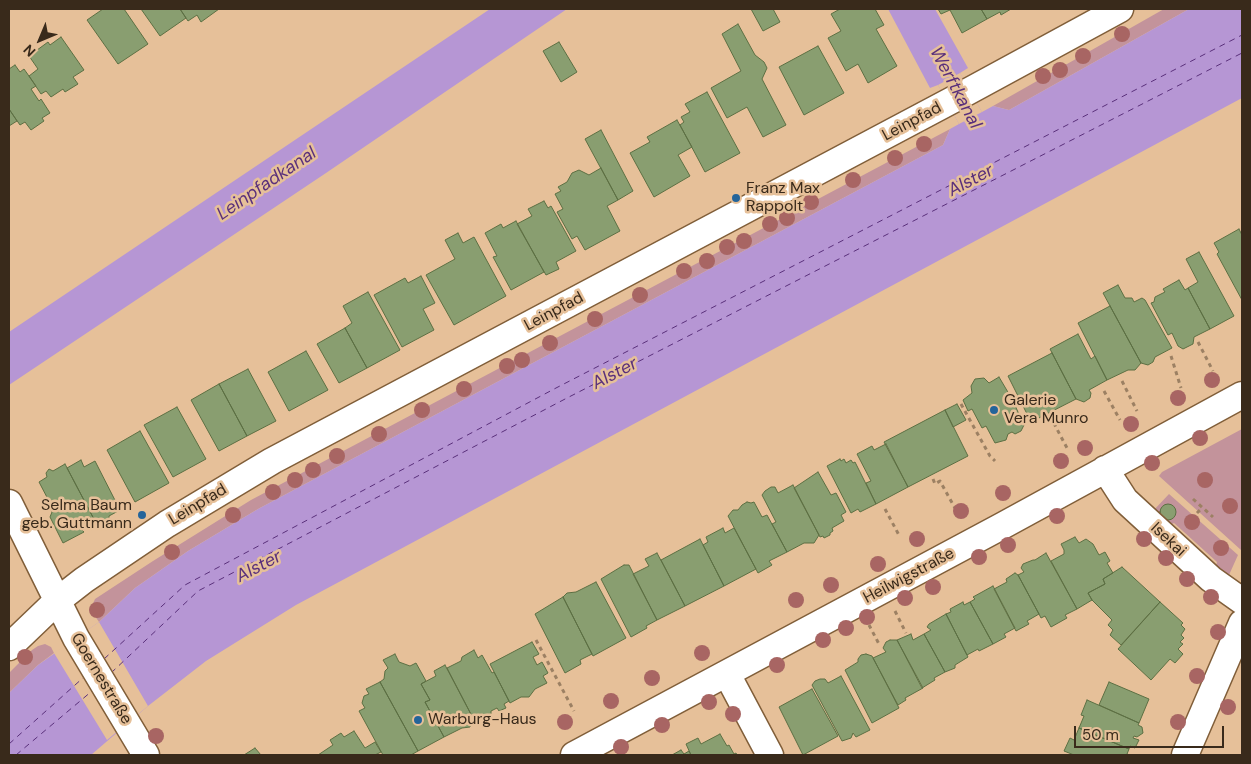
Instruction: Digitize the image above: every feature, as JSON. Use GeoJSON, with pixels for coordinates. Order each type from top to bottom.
{"type":"FeatureCollection","features":[{"type":"Feature","properties":{"kind":"street","name":"Leinpfad"},"geometry":{"type":"LineString","coordinates":[[9,647],[57,601],[84,580],[167,524],[272,461],[959,97],[1120,9]]}},
{"type":"Feature","properties":{"kind":"street","name":"Heilwigstraße"},"geometry":{"type":"LineString","coordinates":[[574,755],[1242,395]]}},
{"type":"Feature","properties":{"kind":"street","name":"Isekai"},"geometry":{"type":"LineString","coordinates":[[1105,469],[1125,500],[1211,579],[1242,601]]}},
{"type":"Feature","properties":{"kind":"street","name":"Goernestraße"},"geometry":{"type":"LineString","coordinates":[[9,503],[76,638],[146,755]]}},
{"type":"Feature","properties":{"kind":"street"},"geometry":{"type":"LineString","coordinates":[[1185,755],[1242,623]]}},
{"type":"Feature","properties":{"kind":"street"},"geometry":{"type":"LineString","coordinates":[[727,674],[770,755]]}},
{"type":"Feature","properties":{"kind":"path"},"geometry":{"type":"LineString","coordinates":[[1198,342],[1213,370]]}},
{"type":"Feature","properties":{"kind":"path"},"geometry":{"type":"LineString","coordinates":[[1171,356],[1181,388]]}},
{"type":"Feature","properties":{"kind":"path"},"geometry":{"type":"LineString","coordinates":[[1122,381],[1137,411]]}},
{"type":"Feature","properties":{"kind":"path"},"geometry":{"type":"LineString","coordinates":[[1104,391],[1120,420]]}},
{"type":"Feature","properties":{"kind":"path"},"geometry":{"type":"LineString","coordinates":[[961,404],[990,456],[995,461]]}},
{"type":"Feature","properties":{"kind":"path"},"geometry":{"type":"LineString","coordinates":[[1050,416],[1067,448]]}},
{"type":"Feature","properties":{"kind":"path"},"geometry":{"type":"LineString","coordinates":[[932,479],[935,484],[940,481],[955,508]]}},
{"type":"Feature","properties":{"kind":"path"},"geometry":{"type":"LineString","coordinates":[[1193,499],[1213,518]]}},
{"type":"Feature","properties":{"kind":"path"},"geometry":{"type":"LineString","coordinates":[[1197,513],[1202,508]]}},
{"type":"Feature","properties":{"kind":"path"},"geometry":{"type":"LineString","coordinates":[[885,509],[900,537]]}},
{"type":"Feature","properties":{"kind":"path"},"geometry":{"type":"LineString","coordinates":[[895,611],[906,633]]}},
{"type":"Feature","properties":{"kind":"path"},"geometry":{"type":"LineString","coordinates":[[869,625],[879,644]]}},
{"type":"Feature","properties":{"kind":"path"},"geometry":{"type":"LineString","coordinates":[[536,640],[574,711]]}},
{"type":"Feature","properties":{"kind":"shaded area"},"geometry":{"type":"Polygon","coordinates":[[[1164,9],[1189,9],[1009,110],[993,106],[1164,9]]]}},
{"type":"Feature","properties":{"kind":"shaded area"},"geometry":{"type":"Polygon","coordinates":[[[950,129],[943,145],[258,509],[188,551],[135,588],[99,622],[93,613],[91,608],[95,599],[251,500],[950,129]]]}},
{"type":"Feature","properties":{"kind":"shaded area"},"geometry":{"type":"Polygon","coordinates":[[[1242,429],[1241,550],[1159,476],[1162,472],[1242,429]]]}},
{"type":"Feature","properties":{"kind":"shaded area"},"geometry":{"type":"Polygon","coordinates":[[[1169,494],[1238,555],[1229,575],[1219,573],[1215,569],[1217,562],[1174,523],[1168,526],[1152,512],[1169,494]]]}},
{"type":"Feature","properties":{"kind":"shaded area"},"geometry":{"type":"Polygon","coordinates":[[[45,644],[51,647],[54,653],[38,665],[9,693],[9,673],[32,650],[45,644]]]}},
{"type":"Feature","properties":{"kind":"water","name":"Leinpfadkanal"},"geometry":{"type":"Polygon","coordinates":[[[490,9],[567,9],[9,385],[9,332],[490,9]]]}},
{"type":"Feature","properties":{"kind":"water"},"geometry":{"type":"Polygon","coordinates":[[[888,9],[935,9],[968,68],[960,73],[982,112],[993,106],[1009,110],[1189,9],[1242,9],[1242,98],[296,605],[206,661],[148,706],[91,755],[9,755],[9,693],[38,665],[99,622],[135,588],[188,551],[258,509],[943,145],[950,129],[959,124],[938,85],[930,88],[888,9]]]}},
{"type":"Feature","properties":{"kind":"pier"},"geometry":{"type":"Polygon","coordinates":[[[960,73],[982,112],[959,124],[938,85],[960,73]]]}},
{"type":"Feature","properties":{"kind":"pier"},"geometry":{"type":"Polygon","coordinates":[[[99,622],[148,706],[107,740],[54,653],[99,622]]]}},
{"type":"Feature","properties":{"kind":"building"},"geometry":{"type":"Polygon","coordinates":[[[103,9],[124,9],[148,44],[118,64],[87,20],[103,9]]]}},
{"type":"Feature","properties":{"kind":"building"},"geometry":{"type":"Polygon","coordinates":[[[141,9],[180,9],[186,18],[160,36],[141,9]]]}},
{"type":"Feature","properties":{"kind":"building"},"geometry":{"type":"Polygon","coordinates":[[[180,9],[219,9],[201,22],[197,15],[188,21],[180,9]]]}},
{"type":"Feature","properties":{"kind":"building"},"geometry":{"type":"Polygon","coordinates":[[[751,9],[773,9],[780,22],[763,31],[751,9]]]}},
{"type":"Feature","properties":{"kind":"building"},"geometry":{"type":"Polygon","coordinates":[[[840,9],[875,9],[884,25],[876,29],[897,66],[868,83],[858,64],[846,71],[828,38],[841,31],[831,14],[840,9]]]}},
{"type":"Feature","properties":{"kind":"building"},"geometry":{"type":"Polygon","coordinates":[[[938,9],[981,9],[987,19],[962,33],[950,10],[941,14],[938,9]]]}},
{"type":"Feature","properties":{"kind":"building"},"geometry":{"type":"Polygon","coordinates":[[[981,9],[1011,9],[1001,15],[1000,12],[987,19],[981,9]]]}},
{"type":"Feature","properties":{"kind":"building"},"geometry":{"type":"Polygon","coordinates":[[[738,24],[755,55],[764,62],[767,68],[762,79],[786,125],[763,137],[747,107],[727,118],[711,88],[741,71],[722,34],[738,24]]]}},
{"type":"Feature","properties":{"kind":"building"},"geometry":{"type":"Polygon","coordinates":[[[61,37],[84,70],[73,77],[78,84],[65,92],[63,89],[51,97],[46,91],[41,94],[29,76],[38,69],[29,56],[48,42],[50,45],[61,37]]]}},
{"type":"Feature","properties":{"kind":"building"},"geometry":{"type":"Polygon","coordinates":[[[559,42],[577,72],[561,82],[543,51],[559,42]]]}},
{"type":"Feature","properties":{"kind":"building"},"geometry":{"type":"Polygon","coordinates":[[[818,46],[844,93],[804,115],[779,67],[818,46]]]}},
{"type":"Feature","properties":{"kind":"building"},"geometry":{"type":"Polygon","coordinates":[[[15,65],[20,72],[24,69],[36,86],[31,89],[39,101],[41,99],[50,113],[42,118],[44,121],[31,130],[25,122],[20,125],[9,109],[9,69],[15,65]]]}},
{"type":"Feature","properties":{"kind":"building"},"geometry":{"type":"Polygon","coordinates":[[[707,92],[740,153],[705,172],[680,125],[684,122],[681,117],[690,112],[685,104],[707,92]]]}},
{"type":"Feature","properties":{"kind":"building"},"geometry":{"type":"Polygon","coordinates":[[[9,109],[17,121],[9,126],[9,109]]]}},
{"type":"Feature","properties":{"kind":"building"},"geometry":{"type":"Polygon","coordinates":[[[677,120],[692,147],[678,155],[690,176],[654,197],[630,153],[650,142],[647,137],[677,120]]]}},
{"type":"Feature","properties":{"kind":"building"},"geometry":{"type":"Polygon","coordinates":[[[601,130],[633,191],[618,200],[585,139],[601,130]]]}},
{"type":"Feature","properties":{"kind":"building"},"geometry":{"type":"Polygon","coordinates":[[[601,168],[618,200],[607,206],[620,231],[585,250],[577,236],[572,239],[557,212],[563,209],[555,194],[561,191],[558,187],[567,182],[572,173],[579,170],[589,175],[601,168]]]}},
{"type":"Feature","properties":{"kind":"building"},"geometry":{"type":"Polygon","coordinates":[[[544,201],[548,208],[551,206],[576,251],[556,262],[559,269],[546,275],[517,224],[532,216],[528,209],[544,201]]]}},
{"type":"Feature","properties":{"kind":"building"},"geometry":{"type":"Polygon","coordinates":[[[516,221],[544,272],[511,290],[493,257],[497,256],[485,233],[501,224],[503,228],[516,221]]]}},
{"type":"Feature","properties":{"kind":"building"},"geometry":{"type":"Polygon","coordinates":[[[1239,229],[1242,235],[1242,300],[1217,254],[1219,252],[1214,243],[1239,229]]]}},
{"type":"Feature","properties":{"kind":"building"},"geometry":{"type":"Polygon","coordinates":[[[458,233],[463,243],[474,237],[506,296],[454,325],[426,275],[455,259],[445,240],[458,233]]]}},
{"type":"Feature","properties":{"kind":"building"},"geometry":{"type":"Polygon","coordinates":[[[1199,252],[1234,316],[1210,329],[1188,288],[1198,282],[1186,259],[1199,252]]]}},
{"type":"Feature","properties":{"kind":"building"},"geometry":{"type":"Polygon","coordinates":[[[421,276],[435,303],[423,309],[434,330],[402,347],[374,295],[405,278],[408,283],[421,276]]]}},
{"type":"Feature","properties":{"kind":"building"},"geometry":{"type":"Polygon","coordinates":[[[1179,280],[1185,290],[1188,288],[1210,329],[1194,337],[1193,344],[1183,349],[1178,346],[1172,333],[1168,335],[1151,303],[1154,302],[1155,297],[1165,292],[1163,289],[1179,280]]]}},
{"type":"Feature","properties":{"kind":"building"},"geometry":{"type":"Polygon","coordinates":[[[1118,285],[1125,298],[1132,298],[1134,302],[1142,298],[1145,300],[1172,348],[1155,357],[1153,362],[1148,365],[1141,363],[1103,293],[1118,285]]]}},
{"type":"Feature","properties":{"kind":"building"},"geometry":{"type":"Polygon","coordinates":[[[368,292],[400,350],[367,368],[345,328],[352,323],[343,306],[368,292]]]}},
{"type":"Feature","properties":{"kind":"building"},"geometry":{"type":"Polygon","coordinates":[[[1110,306],[1141,363],[1135,370],[1128,370],[1107,380],[1078,323],[1110,306]]]}},
{"type":"Feature","properties":{"kind":"building"},"geometry":{"type":"Polygon","coordinates":[[[345,328],[367,368],[339,383],[317,344],[345,328]]]}},
{"type":"Feature","properties":{"kind":"building"},"geometry":{"type":"Polygon","coordinates":[[[1078,334],[1091,359],[1095,356],[1107,380],[1089,390],[1091,393],[1090,398],[1084,402],[1076,399],[1050,349],[1078,334]]]}},
{"type":"Feature","properties":{"kind":"building"},"geometry":{"type":"Polygon","coordinates":[[[306,351],[328,390],[289,411],[268,372],[306,351]]]}},
{"type":"Feature","properties":{"kind":"building"},"geometry":{"type":"Polygon","coordinates":[[[1052,353],[1076,399],[1031,422],[1008,376],[1052,353]]]}},
{"type":"Feature","properties":{"kind":"building"},"geometry":{"type":"Polygon","coordinates":[[[248,369],[276,421],[247,436],[219,384],[248,369]]]}},
{"type":"Feature","properties":{"kind":"building","name":"Galerie Vera Munro"},"geometry":{"type":"Polygon","coordinates":[[[999,377],[1024,425],[1021,431],[1015,434],[1012,432],[1008,434],[1006,440],[995,443],[986,426],[982,428],[972,409],[968,411],[963,400],[972,393],[971,386],[975,379],[984,378],[989,383],[999,377]]]}},
{"type":"Feature","properties":{"kind":"building"},"geometry":{"type":"Polygon","coordinates":[[[219,384],[247,436],[219,451],[191,400],[219,384]]]}},
{"type":"Feature","properties":{"kind":"building"},"geometry":{"type":"Polygon","coordinates":[[[957,404],[966,420],[953,427],[945,410],[957,404]]]}},
{"type":"Feature","properties":{"kind":"building"},"geometry":{"type":"Polygon","coordinates":[[[177,407],[206,459],[173,477],[144,425],[177,407]]]}},
{"type":"Feature","properties":{"kind":"building"},"geometry":{"type":"Polygon","coordinates":[[[945,410],[968,456],[908,487],[884,442],[945,410]]]}},
{"type":"Feature","properties":{"kind":"building"},"geometry":{"type":"Polygon","coordinates":[[[140,431],[169,483],[135,502],[107,450],[140,431]]]}},
{"type":"Feature","properties":{"kind":"building"},"geometry":{"type":"Polygon","coordinates":[[[886,444],[908,487],[876,504],[866,483],[871,481],[857,454],[872,446],[874,450],[886,444]]]}},
{"type":"Feature","properties":{"kind":"building"},"geometry":{"type":"Polygon","coordinates":[[[840,459],[841,461],[844,459],[846,463],[851,460],[853,463],[855,462],[876,504],[860,512],[858,509],[851,513],[827,466],[840,459]]]}},
{"type":"Feature","properties":{"kind":"building"},"geometry":{"type":"Polygon","coordinates":[[[81,460],[84,467],[95,461],[120,510],[109,516],[109,520],[104,523],[96,523],[67,468],[81,460]]]}},
{"type":"Feature","properties":{"kind":"building"},"geometry":{"type":"Polygon","coordinates":[[[65,464],[96,523],[63,543],[50,517],[52,512],[48,504],[50,503],[39,482],[47,477],[46,473],[49,469],[53,471],[65,464]]]}},
{"type":"Feature","properties":{"kind":"building"},"geometry":{"type":"Polygon","coordinates":[[[818,472],[831,495],[836,493],[846,512],[841,515],[844,521],[832,528],[833,531],[830,535],[824,538],[823,536],[820,537],[794,488],[818,472]]]}},
{"type":"Feature","properties":{"kind":"building"},"geometry":{"type":"Polygon","coordinates":[[[793,485],[819,535],[814,543],[804,543],[787,552],[772,524],[776,522],[762,495],[771,487],[775,487],[778,493],[793,485]]]}},
{"type":"Feature","properties":{"kind":"building"},"geometry":{"type":"Polygon","coordinates":[[[747,502],[754,502],[762,517],[767,515],[787,552],[769,561],[772,565],[758,573],[728,516],[733,510],[738,510],[747,502]]]}},
{"type":"Feature","properties":{"kind":"building"},"geometry":{"type":"Polygon","coordinates":[[[1165,504],[1171,504],[1176,509],[1174,518],[1165,520],[1160,515],[1160,509],[1165,504]]]}},
{"type":"Feature","properties":{"kind":"building"},"geometry":{"type":"Polygon","coordinates":[[[723,528],[725,533],[734,528],[756,569],[724,586],[703,545],[708,542],[706,537],[723,528]]]}},
{"type":"Feature","properties":{"kind":"building"},"geometry":{"type":"Polygon","coordinates":[[[1075,537],[1079,543],[1086,539],[1093,544],[1099,555],[1105,552],[1110,561],[1107,563],[1113,573],[1103,579],[1105,584],[1088,593],[1092,600],[1077,609],[1051,561],[1064,554],[1061,544],[1075,537]]]}},
{"type":"Feature","properties":{"kind":"building"},"geometry":{"type":"Polygon","coordinates":[[[700,539],[724,586],[685,606],[661,560],[700,539]]]}},
{"type":"Feature","properties":{"kind":"building"},"geometry":{"type":"Polygon","coordinates":[[[657,553],[685,606],[657,620],[633,574],[649,566],[645,559],[657,553]]]}},
{"type":"Feature","properties":{"kind":"building"},"geometry":{"type":"Polygon","coordinates":[[[1046,553],[1077,609],[1065,615],[1067,618],[1051,627],[1045,616],[1041,618],[1018,575],[1024,572],[1021,568],[1023,564],[1035,560],[1046,553]]]}},
{"type":"Feature","properties":{"kind":"building"},"geometry":{"type":"Polygon","coordinates":[[[624,565],[629,565],[657,620],[631,637],[601,579],[624,565]]]}},
{"type":"Feature","properties":{"kind":"building"},"geometry":{"type":"Polygon","coordinates":[[[1122,567],[1160,602],[1121,645],[1110,635],[1113,630],[1108,625],[1112,620],[1092,600],[1088,593],[1105,584],[1103,579],[1122,567]]]}},
{"type":"Feature","properties":{"kind":"building"},"geometry":{"type":"Polygon","coordinates":[[[1015,573],[1018,575],[1039,614],[1027,621],[1029,624],[1016,631],[994,589],[1007,582],[1006,579],[1015,573]]]}},
{"type":"Feature","properties":{"kind":"building"},"geometry":{"type":"Polygon","coordinates":[[[596,582],[626,638],[593,656],[563,597],[567,593],[576,592],[596,582]]]}},
{"type":"Feature","properties":{"kind":"building"},"geometry":{"type":"Polygon","coordinates":[[[993,586],[1015,628],[1004,634],[1006,637],[993,644],[970,602],[975,599],[973,597],[993,586]]]}},
{"type":"Feature","properties":{"kind":"building"},"geometry":{"type":"Polygon","coordinates":[[[563,597],[592,654],[580,660],[581,664],[565,673],[535,614],[563,597]]]}},
{"type":"Feature","properties":{"kind":"building"},"geometry":{"type":"Polygon","coordinates":[[[963,602],[964,605],[970,602],[993,644],[967,655],[946,614],[951,612],[950,609],[963,602]]]}},
{"type":"Feature","properties":{"kind":"building"},"geometry":{"type":"Polygon","coordinates":[[[1160,602],[1183,623],[1181,625],[1185,629],[1181,635],[1184,638],[1180,642],[1183,644],[1178,649],[1183,654],[1175,663],[1170,659],[1151,680],[1118,649],[1160,602]]]}},
{"type":"Feature","properties":{"kind":"building"},"geometry":{"type":"Polygon","coordinates":[[[946,614],[968,657],[955,665],[955,668],[945,672],[924,634],[931,630],[927,627],[929,624],[946,614]]]}},
{"type":"Feature","properties":{"kind":"building"},"geometry":{"type":"Polygon","coordinates":[[[911,634],[913,640],[924,634],[945,672],[922,688],[897,640],[911,634]]]}},
{"type":"Feature","properties":{"kind":"building"},"geometry":{"type":"Polygon","coordinates":[[[897,640],[923,688],[905,698],[906,700],[898,705],[873,658],[886,652],[883,648],[886,642],[897,640]]]}},
{"type":"Feature","properties":{"kind":"building"},"geometry":{"type":"Polygon","coordinates":[[[532,642],[539,654],[533,657],[537,665],[542,662],[548,673],[543,676],[547,683],[535,689],[529,697],[521,697],[510,703],[490,664],[532,642]]]}},
{"type":"Feature","properties":{"kind":"building"},"geometry":{"type":"Polygon","coordinates":[[[474,650],[478,658],[482,655],[492,673],[494,672],[509,701],[504,704],[506,708],[499,711],[497,708],[491,711],[491,715],[487,718],[479,717],[474,720],[447,668],[461,661],[462,657],[474,650]]]}},
{"type":"Feature","properties":{"kind":"building","name":"Warburg-Haus"},"geometry":{"type":"Polygon","coordinates":[[[395,654],[399,662],[410,666],[416,663],[426,681],[421,684],[430,700],[425,702],[444,737],[418,751],[380,682],[384,679],[385,671],[388,668],[383,660],[395,654]]]}},
{"type":"Feature","properties":{"kind":"building"},"geometry":{"type":"Polygon","coordinates":[[[861,655],[872,656],[899,708],[872,723],[845,670],[858,662],[861,655]]]}},
{"type":"Feature","properties":{"kind":"building"},"geometry":{"type":"Polygon","coordinates":[[[445,665],[474,720],[470,727],[462,728],[444,737],[425,702],[430,700],[421,684],[436,676],[434,671],[445,665]]]}},
{"type":"Feature","properties":{"kind":"building"},"geometry":{"type":"Polygon","coordinates":[[[841,676],[870,730],[856,737],[853,733],[851,738],[842,741],[812,685],[820,679],[825,679],[828,683],[841,676]]]}},
{"type":"Feature","properties":{"kind":"building"},"geometry":{"type":"Polygon","coordinates":[[[380,682],[418,751],[411,755],[383,755],[359,711],[365,708],[362,703],[364,696],[369,694],[366,689],[380,682]]]}},
{"type":"Feature","properties":{"kind":"building"},"geometry":{"type":"Polygon","coordinates":[[[1109,682],[1149,699],[1139,723],[1099,705],[1109,682]]]}},
{"type":"Feature","properties":{"kind":"building"},"geometry":{"type":"Polygon","coordinates":[[[812,689],[838,736],[803,755],[779,707],[812,689]]]}},
{"type":"Feature","properties":{"kind":"building"},"geometry":{"type":"Polygon","coordinates":[[[1087,700],[1139,723],[1138,725],[1142,727],[1143,733],[1137,737],[1134,736],[1133,738],[1139,740],[1135,748],[1130,746],[1129,749],[1079,728],[1084,716],[1081,715],[1087,700]]]}},
{"type":"Feature","properties":{"kind":"building"},"geometry":{"type":"Polygon","coordinates":[[[1079,728],[1129,749],[1127,754],[1130,755],[1074,755],[1064,751],[1070,738],[1074,740],[1079,728]]]}},
{"type":"Feature","properties":{"kind":"building"},"geometry":{"type":"Polygon","coordinates":[[[354,731],[365,748],[375,742],[381,752],[375,755],[318,755],[333,745],[330,740],[341,733],[344,737],[354,731]]]}},
{"type":"Feature","properties":{"kind":"building"},"geometry":{"type":"Polygon","coordinates":[[[720,734],[727,746],[729,745],[734,754],[736,753],[737,755],[691,755],[686,744],[698,738],[701,744],[720,734]]]}},
{"type":"Feature","properties":{"kind":"building"},"geometry":{"type":"Polygon","coordinates":[[[255,748],[261,755],[244,755],[255,748]]]}},
{"type":"Feature","properties":{"kind":"building"},"geometry":{"type":"Polygon","coordinates":[[[681,750],[684,754],[689,751],[691,755],[672,755],[681,750]]]}},
{"type":"Feature","properties":{"kind":"ferry route"},"geometry":{"type":"LineString","coordinates":[[104,659],[185,585],[556,388],[1242,35]]}},
{"type":"Feature","properties":{"kind":"ferry route"},"geometry":{"type":"LineString","coordinates":[[111,673],[198,591],[567,398],[1242,53]]}},
{"type":"Feature","properties":{"kind":"ferry route"},"geometry":{"type":"LineString","coordinates":[[9,744],[84,677]]}},
{"type":"Feature","properties":{"kind":"ferry route"},"geometry":{"type":"LineString","coordinates":[[16,755],[92,691]]}},
{"type":"Feature","properties":{"kind":"place","name":"Franz Max Rappolt"},"geometry":{"type":"Point","coordinates":[736,198]}},
{"type":"Feature","properties":{"kind":"place","name":"Galerie Vera Munro"},"geometry":{"type":"Point","coordinates":[994,410]}},
{"type":"Feature","properties":{"kind":"place","name":"Selma Baum geb. Guttmann"},"geometry":{"type":"Point","coordinates":[142,515]}},
{"type":"Feature","properties":{"kind":"place","name":"Warburg-Haus"},"geometry":{"type":"Point","coordinates":[418,720]}},
{"type":"Feature","properties":{"kind":"water label","name":"Werftkanal"},"geometry":{"type":"Point","coordinates":[955,88]}},
{"type":"Feature","properties":{"kind":"water label","name":"Alster"},"geometry":{"type":"Point","coordinates":[971,181]}},
{"type":"Feature","properties":{"kind":"water label","name":"Alster"},"geometry":{"type":"Point","coordinates":[615,374]}},
{"type":"Feature","properties":{"kind":"water label","name":"Alster"},"geometry":{"type":"Point","coordinates":[259,567]}}]}
